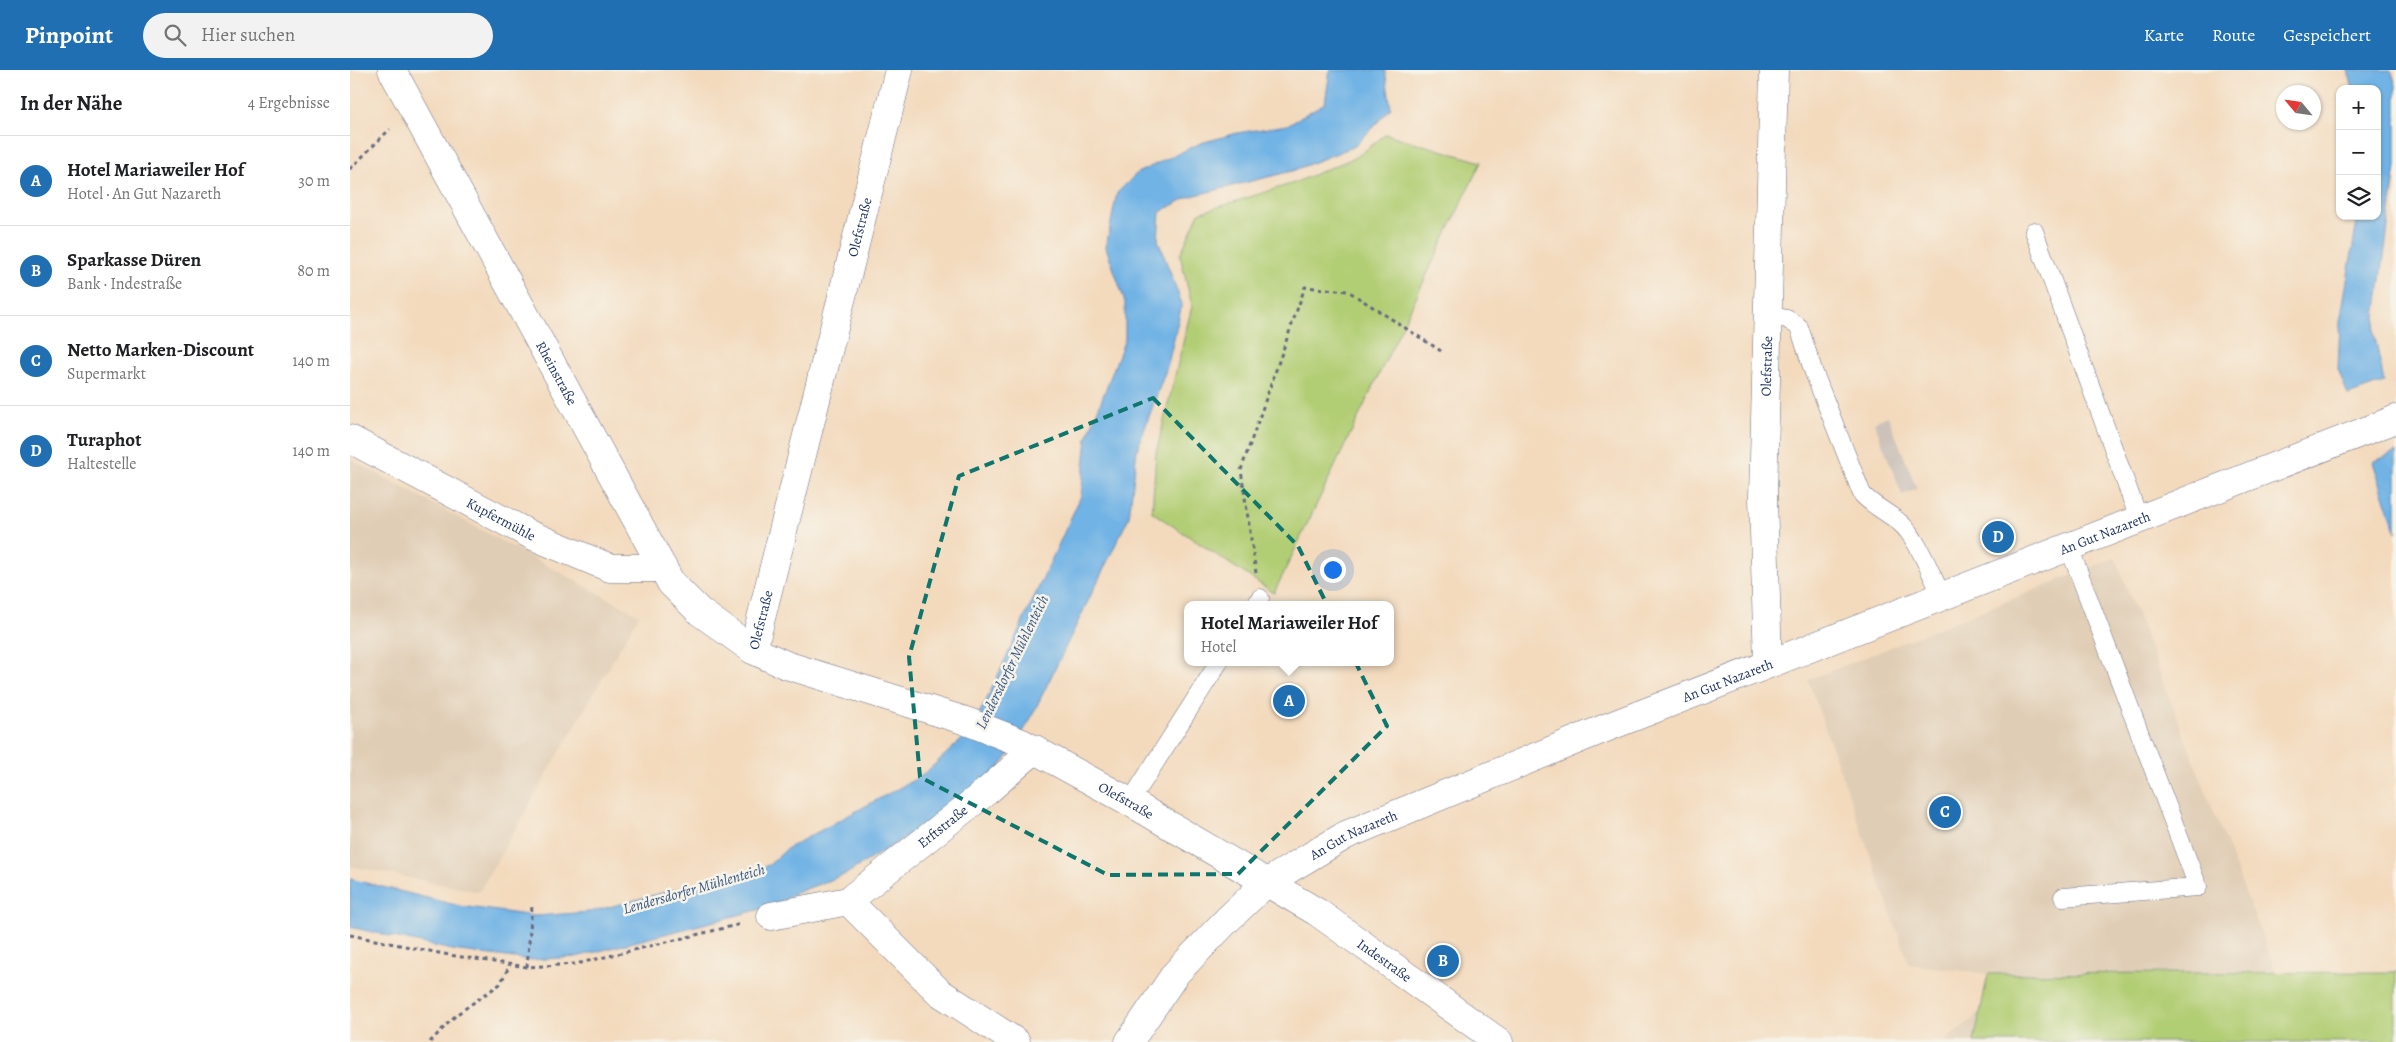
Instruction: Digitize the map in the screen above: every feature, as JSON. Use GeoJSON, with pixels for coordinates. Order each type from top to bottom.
{"type":"FeatureCollection","features":[{"type":"Feature","properties":{"kind":"street","name":"Rheinstraße"},"geometry":{"type":"LineString","coordinates":[[392,70],[671,583],[700,612],[752,650]]}},
{"type":"Feature","properties":{"kind":"street","name":"Olefstraße"},"geometry":{"type":"LineString","coordinates":[[899,70],[752,650],[786,665],[966,721],[1028,746],[1130,802],[1266,883]]}},
{"type":"Feature","properties":{"kind":"street","name":"Olefstraße"},"geometry":{"type":"LineString","coordinates":[[1768,664],[1762,497],[1774,70]]}},
{"type":"Feature","properties":{"kind":"street","name":"An Gut Nazareth"},"geometry":{"type":"LineString","coordinates":[[1129,1042],[1176,973],[1266,883],[1346,835],[1608,727],[2396,419]]}},
{"type":"Feature","properties":{"kind":"street","name":"Kupfermühle"},"geometry":{"type":"LineString","coordinates":[[350,439],[531,535],[610,568],[663,568]]}},
{"type":"Feature","properties":{"kind":"street","name":"Erftstraße"},"geometry":{"type":"LineString","coordinates":[[771,916],[848,901],[987,791],[1028,746]]}},
{"type":"Feature","properties":{"kind":"street","name":"Indestraße"},"geometry":{"type":"LineString","coordinates":[[1266,883],[1343,930],[1499,1042]]}},
{"type":"Feature","properties":{"kind":"street"},"geometry":{"type":"LineString","coordinates":[[848,901],[939,992],[1016,1042]]}},
{"type":"Feature","properties":{"kind":"lane"},"geometry":{"type":"LineString","coordinates":[[2034,230],[2139,519]]}},
{"type":"Feature","properties":{"kind":"lane"},"geometry":{"type":"LineString","coordinates":[[1767,316],[1787,319],[1799,327],[1814,373],[1862,494],[1873,506],[1900,522],[1911,536],[1942,596]]}},
{"type":"Feature","properties":{"kind":"lane"},"geometry":{"type":"LineString","coordinates":[[2063,897],[2198,887],[2069,547]]}},
{"type":"Feature","properties":{"kind":"lane"},"geometry":{"type":"LineString","coordinates":[[1130,802],[1216,666]]}},
{"type":"Feature","properties":{"kind":"path"},"geometry":{"type":"LineString","coordinates":[[350,169],[412,106]]}},
{"type":"Feature","properties":{"kind":"path"},"geometry":{"type":"LineString","coordinates":[[1258,601],[1241,470],[1305,287],[1348,292],[1441,351]]}},
{"type":"Feature","properties":{"kind":"path"},"geometry":{"type":"LineString","coordinates":[[527,967],[532,906]]}},
{"type":"Feature","properties":{"kind":"path"},"geometry":{"type":"LineString","coordinates":[[350,934],[527,967],[576,964],[681,940],[771,916]]}},
{"type":"Feature","properties":{"kind":"path"},"geometry":{"type":"LineString","coordinates":[[430,1042],[456,1015],[500,984],[510,965]]}},
{"type":"Feature","properties":{"kind":"highlighted area"},"geometry":{"type":"Polygon","coordinates":[[[1153,398],[1298,546],[1387,726],[1238,874],[1108,875],[920,777],[909,657],[959,476],[1153,398]]]}},
{"type":"Feature","properties":{"kind":"shaded area"},"geometry":{"type":"Polygon","coordinates":[[[1888,416],[1917,489],[1902,495],[1874,422],[1888,416]]]}},
{"type":"Feature","properties":{"kind":"shaded area"},"geometry":{"type":"Polygon","coordinates":[[[350,459],[639,615],[479,892],[350,866],[350,459]]]}},
{"type":"Feature","properties":{"kind":"shaded area"},"geometry":{"type":"Polygon","coordinates":[[[2115,558],[2277,974],[1988,974],[1909,964],[1808,680],[2115,558]]]}},
{"type":"Feature","properties":{"kind":"shaded area"},"geometry":{"type":"Polygon","coordinates":[[[1980,1013],[1974,1042],[1944,1042],[1980,1013]]]}},
{"type":"Feature","properties":{"kind":"green space"},"geometry":{"type":"Polygon","coordinates":[[[1386,134],[1481,162],[1274,593],[1152,512],[1156,453],[1192,306],[1180,255],[1199,213],[1294,183],[1358,156],[1386,134]]]}},
{"type":"Feature","properties":{"kind":"green space"},"geometry":{"type":"Polygon","coordinates":[[[2396,972],[2396,1042],[1974,1042],[1988,974],[2396,972]]]}},
{"type":"Feature","properties":{"kind":"water","name":"Lendersdorfer Mühlenteich"},"geometry":{"type":"Polygon","coordinates":[[[1330,70],[1385,70],[1391,108],[1355,146],[1292,171],[1188,197],[1160,212],[1158,240],[1182,304],[1168,364],[1137,450],[1129,517],[1029,722],[1008,756],[983,789],[846,874],[798,892],[773,906],[576,957],[530,960],[452,950],[350,927],[350,879],[460,906],[535,916],[590,912],[769,865],[788,848],[923,775],[968,734],[986,701],[1081,496],[1087,438],[1125,339],[1125,302],[1106,247],[1117,193],[1137,173],[1201,143],[1237,133],[1287,125],[1325,103],[1330,70]]]}},
{"type":"Feature","properties":{"kind":"water"},"geometry":{"type":"Polygon","coordinates":[[[2348,70],[2391,70],[2396,85],[2396,166],[2374,332],[2384,382],[2348,395],[2338,369],[2340,322],[2357,220],[2381,220],[2381,85],[2352,85],[2348,70]]]}},
{"type":"Feature","properties":{"kind":"water"},"geometry":{"type":"Polygon","coordinates":[[[2396,452],[2396,532],[2373,462],[2396,452]]]}},
{"type":"Feature","properties":{"kind":"place","name":"Turaphot"},"geometry":{"type":"Point","coordinates":[1998,537]}},
{"type":"Feature","properties":{"kind":"place","name":"Hotel Mariaweiler Hof"},"geometry":{"type":"Point","coordinates":[1289,701]}},
{"type":"Feature","properties":{"kind":"place","name":"Netto Marken-Discount"},"geometry":{"type":"Point","coordinates":[1945,812]}},
{"type":"Feature","properties":{"kind":"place","name":"Sparkasse Düren"},"geometry":{"type":"Point","coordinates":[1443,961]}}]}
